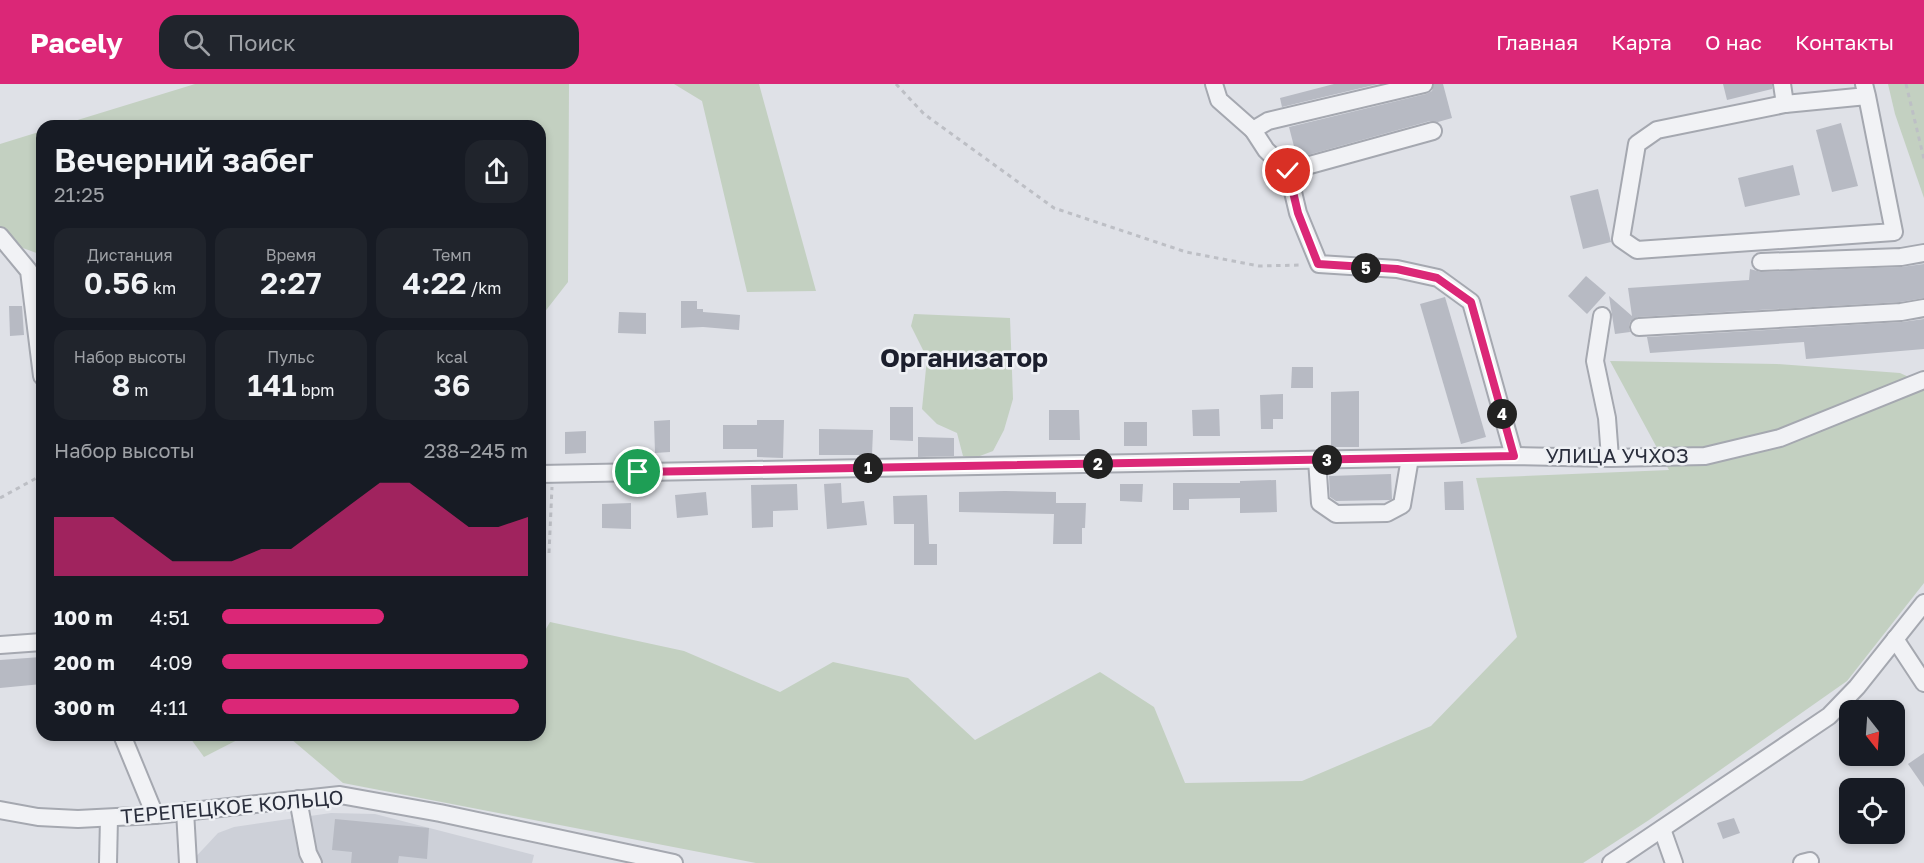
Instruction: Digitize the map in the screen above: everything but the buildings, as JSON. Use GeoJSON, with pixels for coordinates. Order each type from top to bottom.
{"type":"FeatureCollection","features":[{"type":"Feature","properties":{"kind":"street"},"geometry":{"type":"LineString","coordinates":[[1214,84],[1220,100],[1253,130],[1266,150],[1288,171],[1298,213],[1318,264],[1397,269],[1437,278],[1471,302],[1514,456]]}},
{"type":"Feature","properties":{"kind":"street"},"geometry":{"type":"LineString","coordinates":[[1253,130],[1268,121],[1424,84]]}},
{"type":"Feature","properties":{"kind":"street"},"geometry":{"type":"LineString","coordinates":[[1782,84],[1785,104]]}},
{"type":"Feature","properties":{"kind":"street"},"geometry":{"type":"LineString","coordinates":[[1866,90],[1894,232],[1637,250],[1621,239],[1636,144],[1657,130],[1866,90]]}},
{"type":"Feature","properties":{"kind":"street"},"geometry":{"type":"LineString","coordinates":[[1288,171],[1433,131]]}},
{"type":"Feature","properties":{"kind":"street"},"geometry":{"type":"LineString","coordinates":[[0,236],[29,271],[36,328]]}},
{"type":"Feature","properties":{"kind":"street"},"geometry":{"type":"LineString","coordinates":[[1761,262],[1901,257],[1924,253]]}},
{"type":"Feature","properties":{"kind":"street"},"geometry":{"type":"LineString","coordinates":[[1640,327],[1901,312],[1924,308]]}},
{"type":"Feature","properties":{"kind":"street"},"geometry":{"type":"LineString","coordinates":[[1602,316],[1594,361],[1607,418],[1610,458]]}},
{"type":"Feature","properties":{"kind":"street","name":"УЛИЦА УЧХОЗ"},"geometry":{"type":"LineString","coordinates":[[546,474],[1514,456],[1610,458],[1705,456],[1780,438],[1924,380]]}},
{"type":"Feature","properties":{"kind":"street"},"geometry":{"type":"LineString","coordinates":[[1317,460],[1320,503],[1336,514],[1387,513],[1402,505],[1410,459]]}},
{"type":"Feature","properties":{"kind":"street"},"geometry":{"type":"LineString","coordinates":[[1611,863],[1829,716],[1857,687],[1924,603]]}},
{"type":"Feature","properties":{"kind":"street"},"geometry":{"type":"LineString","coordinates":[[1895,639],[1924,683]]}},
{"type":"Feature","properties":{"kind":"street"},"geometry":{"type":"LineString","coordinates":[[0,645],[36,642]]}},
{"type":"Feature","properties":{"kind":"street"},"geometry":{"type":"LineString","coordinates":[[124,741],[155,815]]}},
{"type":"Feature","properties":{"kind":"street","name":"ТЕРЕПЕЦКОЕ КОЛЬЦО"},"geometry":{"type":"LineString","coordinates":[[0,810],[48,818],[109,818],[340,795],[389,803],[674,863]]}},
{"type":"Feature","properties":{"kind":"street"},"geometry":{"type":"LineString","coordinates":[[298,799],[308,853],[313,863]]}},
{"type":"Feature","properties":{"kind":"street"},"geometry":{"type":"LineString","coordinates":[[185,811],[188,863]]}},
{"type":"Feature","properties":{"kind":"street"},"geometry":{"type":"LineString","coordinates":[[108,863],[109,818]]}},
{"type":"Feature","properties":{"kind":"street"},"geometry":{"type":"LineString","coordinates":[[1662,829],[1674,863]]}},
{"type":"Feature","properties":{"kind":"path"},"geometry":{"type":"LineString","coordinates":[[896,84],[924,114],[1054,208],[1186,252],[1259,266],[1318,264]]}},
{"type":"Feature","properties":{"kind":"path"},"geometry":{"type":"LineString","coordinates":[[1906,84],[1924,159]]}},
{"type":"Feature","properties":{"kind":"path"},"geometry":{"type":"LineString","coordinates":[[546,474],[549,553]]}},
{"type":"Feature","properties":{"kind":"path"},"geometry":{"type":"LineString","coordinates":[[0,498],[36,478]]}},
{"type":"Feature","properties":{"kind":"shaded area"},"geometry":{"type":"Polygon","coordinates":[[[331,813],[375,814],[534,855],[532,863],[190,863],[218,833],[234,827],[331,813]]]}},
{"type":"Feature","properties":{"kind":"green space"},"geometry":{"type":"Polygon","coordinates":[[[195,84],[569,84],[568,282],[546,310],[546,120],[78,120],[195,84]]]}},
{"type":"Feature","properties":{"kind":"green space"},"geometry":{"type":"Polygon","coordinates":[[[674,84],[759,84],[816,291],[747,292],[702,101],[674,84]]]}},
{"type":"Feature","properties":{"kind":"green space"},"geometry":{"type":"Polygon","coordinates":[[[1888,84],[1924,84],[1924,198],[1895,114],[1888,84]]]}},
{"type":"Feature","properties":{"kind":"green space"},"geometry":{"type":"Polygon","coordinates":[[[36,133],[36,253],[9,243],[0,230],[0,144],[36,133]]]}},
{"type":"Feature","properties":{"kind":"green space"},"geometry":{"type":"Polygon","coordinates":[[[914,314],[1010,318],[1013,399],[1004,430],[993,451],[972,459],[963,456],[957,433],[937,424],[922,409],[927,358],[911,326],[914,314]]]}},
{"type":"Feature","properties":{"kind":"green space"},"geometry":{"type":"Polygon","coordinates":[[[1610,361],[1777,364],[1900,373],[1924,384],[1924,583],[1847,681],[1649,820],[1583,863],[756,863],[343,783],[293,741],[546,741],[546,629],[550,622],[684,651],[780,692],[833,662],[908,678],[975,740],[1100,672],[1154,707],[1185,783],[1302,781],[1431,726],[1517,637],[1476,478],[1669,470],[1610,361]]]}},
{"type":"Feature","properties":{"kind":"green space"},"geometry":{"type":"Polygon","coordinates":[[[192,741],[235,741],[204,757],[192,741]]]}},
{"type":"Feature","properties":{"kind":"district","name":"Организатор"},"geometry":{"type":"Point","coordinates":[964,358]}},
{"type":"Feature","properties":{"kind":"route"},"geometry":{"type":"LineString","coordinates":[[638,472],[1514,456],[1471,302],[1437,278],[1397,269],[1318,264],[1298,213],[1288,171]]}}]}
